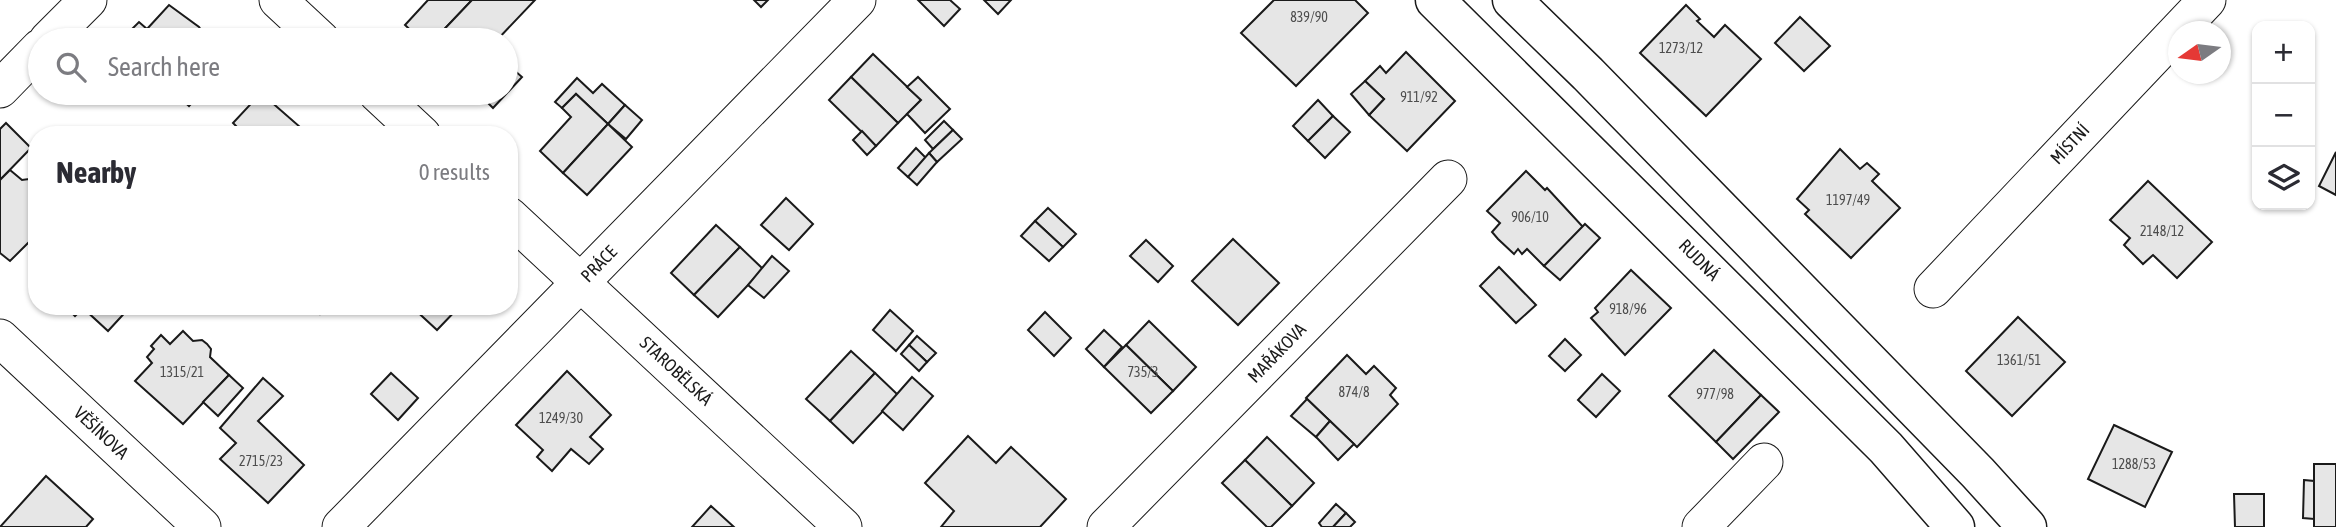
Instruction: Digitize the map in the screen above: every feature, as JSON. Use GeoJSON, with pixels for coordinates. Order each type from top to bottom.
{"type":"FeatureCollection","features":[{"type":"Feature","properties":{"kind":"highway","name":"RUDNÁ"},"geometry":{"type":"LineString","coordinates":[[1435,0],[1886,448],[1955,527]]}},
{"type":"Feature","properties":{"kind":"highway"},"geometry":{"type":"LineString","coordinates":[[1512,0],[1588,74],[1978,473],[2027,527]]}},
{"type":"Feature","properties":{"kind":"highway"},"geometry":{"type":"LineString","coordinates":[[1886,448],[1932,527]]}},
{"type":"Feature","properties":{"kind":"highway"},"geometry":{"type":"LineString","coordinates":[[1978,473],[2055,527]]}},
{"type":"Feature","properties":{"kind":"street"},"geometry":{"type":"LineString","coordinates":[[60,28],[88,0]]}},
{"type":"Feature","properties":{"kind":"street"},"geometry":{"type":"LineString","coordinates":[[278,0],[308,28]]}},
{"type":"Feature","properties":{"kind":"street","name":"PRÁCE"},"geometry":{"type":"LineString","coordinates":[[341,527],[857,0]]}},
{"type":"Feature","properties":{"kind":"street","name":"MÍSTNÍ"},"geometry":{"type":"LineString","coordinates":[[1933,289],[2207,0]]}},
{"type":"Feature","properties":{"kind":"street"},"geometry":{"type":"LineString","coordinates":[[0,89],[28,60]]}},
{"type":"Feature","properties":{"kind":"street"},"geometry":{"type":"LineString","coordinates":[[390,105],[412,126]]}},
{"type":"Feature","properties":{"kind":"street","name":"MAŘÁKOVA"},"geometry":{"type":"LineString","coordinates":[[1106,527],[1448,179]]}},
{"type":"Feature","properties":{"kind":"street","name":"STAROBĚLSKÁ"},"geometry":{"type":"LineString","coordinates":[[518,224],[843,527]]}},
{"type":"Feature","properties":{"kind":"street","name":"VĚŠÍNOVA"},"geometry":{"type":"LineString","coordinates":[[0,338],[202,527]]}},
{"type":"Feature","properties":{"kind":"street"},"geometry":{"type":"LineString","coordinates":[[1701,527],[1764,462]]}},
{"type":"Feature","properties":{"kind":"building"},"geometry":{"type":"Polygon","coordinates":[[[428,0],[472,0],[445,28],[408,28],[405,25],[428,0]]]}},
{"type":"Feature","properties":{"kind":"building"},"geometry":{"type":"Polygon","coordinates":[[[472,0],[535,0],[508,28],[445,28],[472,0]]]}},
{"type":"Feature","properties":{"kind":"building"},"geometry":{"type":"Polygon","coordinates":[[[754,0],[768,0],[761,7],[754,0]]]}},
{"type":"Feature","properties":{"kind":"building"},"geometry":{"type":"Polygon","coordinates":[[[918,0],[950,0],[960,9],[944,26],[918,0]]]}},
{"type":"Feature","properties":{"kind":"building"},"geometry":{"type":"Polygon","coordinates":[[[984,0],[1011,0],[998,14],[984,0]]]}},
{"type":"Feature","properties":{"kind":"building"},"geometry":{"type":"Polygon","coordinates":[[[1274,0],[1355,0],[1368,13],[1296,86],[1241,33],[1274,0]]]}},
{"type":"Feature","properties":{"kind":"building"},"geometry":{"type":"Polygon","coordinates":[[[169,5],[200,28],[148,28],[169,5]]]}},
{"type":"Feature","properties":{"kind":"building"},"geometry":{"type":"Polygon","coordinates":[[[1686,5],[1700,19],[1697,21],[1714,37],[1725,25],[1761,59],[1706,116],[1640,53],[1686,5]]]}},
{"type":"Feature","properties":{"kind":"building"},"geometry":{"type":"Polygon","coordinates":[[[1800,17],[1830,46],[1804,71],[1775,43],[1800,17]]]}},
{"type":"Feature","properties":{"kind":"building"},"geometry":{"type":"Polygon","coordinates":[[[139,22],[146,28],[133,28],[139,22]]]}},
{"type":"Feature","properties":{"kind":"building"},"geometry":{"type":"Polygon","coordinates":[[[1406,52],[1455,101],[1407,151],[1369,115],[1384,99],[1365,81],[1380,66],[1386,73],[1406,52]]]}},
{"type":"Feature","properties":{"kind":"building"},"geometry":{"type":"Polygon","coordinates":[[[873,54],[921,100],[898,123],[851,77],[873,54]]]}},
{"type":"Feature","properties":{"kind":"building"},"geometry":{"type":"Polygon","coordinates":[[[851,77],[898,123],[876,146],[829,100],[851,77]]]}},
{"type":"Feature","properties":{"kind":"building"},"geometry":{"type":"Polygon","coordinates":[[[918,77],[950,109],[925,133],[907,114],[921,100],[907,87],[918,77]]]}},
{"type":"Feature","properties":{"kind":"building"},"geometry":{"type":"Polygon","coordinates":[[[577,78],[593,93],[602,84],[625,105],[608,124],[576,94],[562,108],[555,102],[577,78]]]}},
{"type":"Feature","properties":{"kind":"building"},"geometry":{"type":"Polygon","coordinates":[[[1365,81],[1384,99],[1369,115],[1351,94],[1365,81]]]}},
{"type":"Feature","properties":{"kind":"building"},"geometry":{"type":"Polygon","coordinates":[[[576,94],[608,124],[563,173],[540,151],[571,117],[562,108],[576,94]]]}},
{"type":"Feature","properties":{"kind":"building"},"geometry":{"type":"Polygon","coordinates":[[[1318,100],[1333,116],[1308,141],[1293,126],[1318,100]]]}},
{"type":"Feature","properties":{"kind":"building"},"geometry":{"type":"Polygon","coordinates":[[[250,105],[275,105],[299,126],[236,126],[233,123],[250,105]]]}},
{"type":"Feature","properties":{"kind":"building"},"geometry":{"type":"Polygon","coordinates":[[[625,105],[642,120],[626,139],[608,124],[625,105]]]}},
{"type":"Feature","properties":{"kind":"building"},"geometry":{"type":"Polygon","coordinates":[[[1333,116],[1350,132],[1325,158],[1308,141],[1333,116]]]}},
{"type":"Feature","properties":{"kind":"building"},"geometry":{"type":"Polygon","coordinates":[[[944,121],[953,130],[933,149],[925,140],[944,121]]]}},
{"type":"Feature","properties":{"kind":"building"},"geometry":{"type":"Polygon","coordinates":[[[6,123],[28,145],[28,151],[0,180],[0,129],[6,123]]]}},
{"type":"Feature","properties":{"kind":"building"},"geometry":{"type":"Polygon","coordinates":[[[608,124],[632,147],[587,195],[563,173],[608,124]]]}},
{"type":"Feature","properties":{"kind":"building"},"geometry":{"type":"Polygon","coordinates":[[[953,130],[962,139],[937,162],[929,153],[953,130]]]}},
{"type":"Feature","properties":{"kind":"building"},"geometry":{"type":"Polygon","coordinates":[[[862,131],[876,146],[867,155],[853,140],[862,131]]]}},
{"type":"Feature","properties":{"kind":"building"},"geometry":{"type":"Polygon","coordinates":[[[916,148],[926,158],[908,177],[898,168],[916,148]]]}},
{"type":"Feature","properties":{"kind":"building"},"geometry":{"type":"Polygon","coordinates":[[[1840,149],[1860,169],[1867,163],[1879,174],[1872,181],[1900,208],[1851,258],[1805,214],[1809,210],[1797,199],[1840,149]]]}},
{"type":"Feature","properties":{"kind":"building"},"geometry":{"type":"Polygon","coordinates":[[[2336,152],[2336,195],[2319,186],[2336,152]]]}},
{"type":"Feature","properties":{"kind":"building"},"geometry":{"type":"Polygon","coordinates":[[[929,153],[937,162],[917,185],[908,177],[929,153]]]}},
{"type":"Feature","properties":{"kind":"building"},"geometry":{"type":"Polygon","coordinates":[[[10,170],[22,180],[28,179],[28,243],[10,261],[0,253],[0,180],[10,170]]]}},
{"type":"Feature","properties":{"kind":"building"},"geometry":{"type":"Polygon","coordinates":[[[1526,171],[1545,190],[1547,188],[1583,227],[1544,266],[1527,249],[1522,254],[1518,249],[1514,254],[1498,239],[1492,232],[1500,223],[1487,211],[1526,171]]]}},
{"type":"Feature","properties":{"kind":"building"},"geometry":{"type":"Polygon","coordinates":[[[2148,181],[2212,242],[2177,278],[2153,255],[2143,264],[2124,245],[2130,238],[2110,220],[2148,181]]]}},
{"type":"Feature","properties":{"kind":"building"},"geometry":{"type":"Polygon","coordinates":[[[786,198],[813,224],[789,250],[761,225],[786,198]]]}},
{"type":"Feature","properties":{"kind":"building"},"geometry":{"type":"Polygon","coordinates":[[[1048,208],[1076,234],[1063,247],[1035,221],[1048,208]]]}},
{"type":"Feature","properties":{"kind":"building"},"geometry":{"type":"Polygon","coordinates":[[[1035,221],[1063,247],[1049,261],[1021,236],[1035,221]]]}},
{"type":"Feature","properties":{"kind":"building"},"geometry":{"type":"Polygon","coordinates":[[[1585,224],[1600,238],[1560,280],[1544,266],[1585,224]]]}},
{"type":"Feature","properties":{"kind":"building"},"geometry":{"type":"Polygon","coordinates":[[[716,225],[740,247],[694,295],[671,273],[716,225]]]}},
{"type":"Feature","properties":{"kind":"building"},"geometry":{"type":"Polygon","coordinates":[[[1233,239],[1279,283],[1238,325],[1192,281],[1233,239]]]}},
{"type":"Feature","properties":{"kind":"building"},"geometry":{"type":"Polygon","coordinates":[[[1146,240],[1173,266],[1158,282],[1130,256],[1146,240]]]}},
{"type":"Feature","properties":{"kind":"building"},"geometry":{"type":"Polygon","coordinates":[[[740,247],[763,269],[718,317],[694,295],[740,247]]]}},
{"type":"Feature","properties":{"kind":"building"},"geometry":{"type":"Polygon","coordinates":[[[772,256],[789,271],[764,298],[748,285],[772,256]]]}},
{"type":"Feature","properties":{"kind":"building"},"geometry":{"type":"Polygon","coordinates":[[[1499,267],[1536,305],[1516,323],[1480,286],[1499,267]]]}},
{"type":"Feature","properties":{"kind":"building"},"geometry":{"type":"Polygon","coordinates":[[[1631,270],[1671,308],[1625,355],[1591,318],[1598,312],[1595,308],[1631,270]]]}},
{"type":"Feature","properties":{"kind":"building"},"geometry":{"type":"Polygon","coordinates":[[[890,310],[913,331],[896,351],[873,330],[890,310]]]}},
{"type":"Feature","properties":{"kind":"building"},"geometry":{"type":"Polygon","coordinates":[[[1045,312],[1071,338],[1054,356],[1028,330],[1045,312]]]}},
{"type":"Feature","properties":{"kind":"building"},"geometry":{"type":"Polygon","coordinates":[[[91,315],[123,315],[108,331],[91,315]]]}},
{"type":"Feature","properties":{"kind":"building"},"geometry":{"type":"Polygon","coordinates":[[[421,315],[451,315],[437,330],[421,315]]]}},
{"type":"Feature","properties":{"kind":"building"},"geometry":{"type":"Polygon","coordinates":[[[2018,317],[2065,362],[2012,416],[1966,371],[2018,317]]]}},
{"type":"Feature","properties":{"kind":"building"},"geometry":{"type":"Polygon","coordinates":[[[1149,321],[1196,367],[1173,391],[1126,345],[1149,321]]]}},
{"type":"Feature","properties":{"kind":"building"},"geometry":{"type":"Polygon","coordinates":[[[1104,330],[1122,347],[1104,367],[1086,349],[1104,330]]]}},
{"type":"Feature","properties":{"kind":"building"},"geometry":{"type":"Polygon","coordinates":[[[183,331],[193,341],[202,340],[207,344],[211,349],[210,357],[229,375],[183,424],[135,381],[152,363],[147,357],[154,349],[151,346],[161,335],[170,344],[183,331]]]}},
{"type":"Feature","properties":{"kind":"building"},"geometry":{"type":"Polygon","coordinates":[[[917,336],[936,353],[927,362],[909,345],[917,336]]]}},
{"type":"Feature","properties":{"kind":"building"},"geometry":{"type":"Polygon","coordinates":[[[1565,339],[1581,355],[1565,371],[1549,356],[1565,339]]]}},
{"type":"Feature","properties":{"kind":"building"},"geometry":{"type":"Polygon","coordinates":[[[909,345],[927,362],[919,371],[901,354],[909,345]]]}},
{"type":"Feature","properties":{"kind":"building"},"geometry":{"type":"Polygon","coordinates":[[[1126,345],[1173,391],[1151,413],[1104,367],[1126,345]]]}},
{"type":"Feature","properties":{"kind":"building"},"geometry":{"type":"Polygon","coordinates":[[[1714,350],[1761,395],[1716,442],[1669,396],[1714,350]]]}},
{"type":"Feature","properties":{"kind":"building"},"geometry":{"type":"Polygon","coordinates":[[[851,351],[875,373],[830,421],[806,399],[851,351]]]}},
{"type":"Feature","properties":{"kind":"building"},"geometry":{"type":"Polygon","coordinates":[[[1347,355],[1366,374],[1374,366],[1396,388],[1390,395],[1398,404],[1357,447],[1306,398],[1347,355]]]}},
{"type":"Feature","properties":{"kind":"building"},"geometry":{"type":"Polygon","coordinates":[[[567,371],[611,415],[590,437],[603,449],[589,464],[571,449],[552,471],[537,457],[543,450],[516,425],[567,371]]]}},
{"type":"Feature","properties":{"kind":"building"},"geometry":{"type":"Polygon","coordinates":[[[391,373],[418,398],[398,420],[371,394],[391,373]]]}},
{"type":"Feature","properties":{"kind":"building"},"geometry":{"type":"Polygon","coordinates":[[[875,373],[898,395],[853,443],[830,421],[875,373]]]}},
{"type":"Feature","properties":{"kind":"building"},"geometry":{"type":"Polygon","coordinates":[[[1602,374],[1620,391],[1596,417],[1578,400],[1602,374]]]}},
{"type":"Feature","properties":{"kind":"building"},"geometry":{"type":"Polygon","coordinates":[[[229,375],[243,388],[218,416],[203,402],[229,375]]]}},
{"type":"Feature","properties":{"kind":"building"},"geometry":{"type":"Polygon","coordinates":[[[912,377],[933,396],[903,430],[882,411],[912,377]]]}},
{"type":"Feature","properties":{"kind":"building"},"geometry":{"type":"Polygon","coordinates":[[[263,378],[283,396],[258,421],[304,465],[268,503],[220,459],[236,443],[220,428],[263,378]]]}},
{"type":"Feature","properties":{"kind":"building"},"geometry":{"type":"Polygon","coordinates":[[[1761,395],[1779,412],[1733,459],[1716,442],[1761,395]]]}},
{"type":"Feature","properties":{"kind":"building"},"geometry":{"type":"Polygon","coordinates":[[[1307,399],[1330,421],[1316,437],[1291,416],[1307,399]]]}},
{"type":"Feature","properties":{"kind":"building"},"geometry":{"type":"Polygon","coordinates":[[[1330,421],[1354,444],[1338,460],[1316,437],[1330,421]]]}},
{"type":"Feature","properties":{"kind":"building"},"geometry":{"type":"Polygon","coordinates":[[[2114,425],[2172,452],[2145,507],[2088,479],[2114,425]]]}},
{"type":"Feature","properties":{"kind":"building"},"geometry":{"type":"Polygon","coordinates":[[[968,436],[996,463],[1011,447],[1066,499],[1040,527],[941,527],[954,511],[925,483],[968,436]]]}},
{"type":"Feature","properties":{"kind":"building"},"geometry":{"type":"Polygon","coordinates":[[[1267,437],[1314,483],[1292,506],[1245,460],[1267,437]]]}},
{"type":"Feature","properties":{"kind":"building"},"geometry":{"type":"Polygon","coordinates":[[[1245,460],[1292,506],[1271,527],[1267,527],[1222,483],[1245,460]]]}},
{"type":"Feature","properties":{"kind":"building"},"geometry":{"type":"Polygon","coordinates":[[[2314,464],[2336,464],[2336,527],[2314,527],[2314,464]]]}},
{"type":"Feature","properties":{"kind":"building"},"geometry":{"type":"Polygon","coordinates":[[[46,476],[93,519],[86,527],[0,527],[46,476]]]}},
{"type":"Feature","properties":{"kind":"building"},"geometry":{"type":"Polygon","coordinates":[[[2304,480],[2314,481],[2314,519],[2303,518],[2304,480]]]}},
{"type":"Feature","properties":{"kind":"building"},"geometry":{"type":"Polygon","coordinates":[[[2234,494],[2264,494],[2264,527],[2235,527],[2234,494]]]}},
{"type":"Feature","properties":{"kind":"building"},"geometry":{"type":"Polygon","coordinates":[[[1336,504],[1346,513],[1333,527],[1322,527],[1319,523],[1336,504]]]}},
{"type":"Feature","properties":{"kind":"building"},"geometry":{"type":"Polygon","coordinates":[[[711,506],[734,527],[692,527],[711,506]]]}},
{"type":"Feature","properties":{"kind":"building"},"geometry":{"type":"Polygon","coordinates":[[[1346,513],[1355,522],[1350,527],[1333,527],[1346,513]]]}}]}
